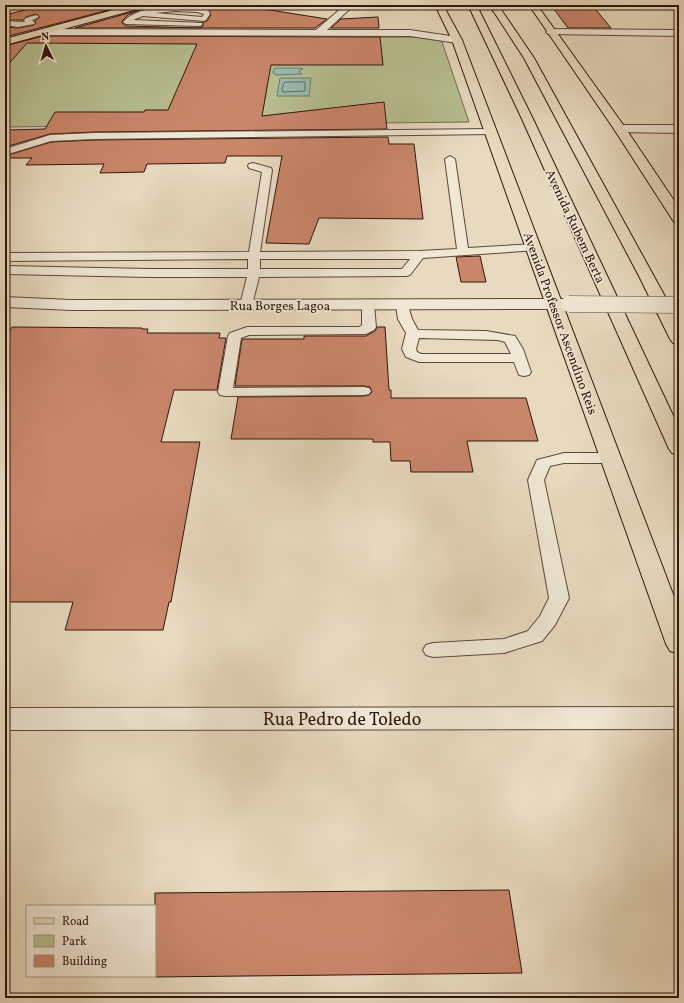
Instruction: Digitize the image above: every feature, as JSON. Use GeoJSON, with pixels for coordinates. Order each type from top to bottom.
{"type":"FeatureCollection","features":[{"type":"Feature","properties":{"kind":"main road"},"geometry":{"type":"LineString","coordinates":[[5,42],[120,5]]}},
{"type":"Feature","properties":{"kind":"main road","name":"Avenida Professor Ascendino Reis"},"geometry":{"type":"LineString","coordinates":[[439,5],[457,40],[534,248],[562,304],[610,458],[679,644]]}},
{"type":"Feature","properties":{"kind":"main road","name":"Avenida Rubem Berta"},"geometry":{"type":"LineString","coordinates":[[471,5],[489,38],[632,351],[679,449]]}},
{"type":"Feature","properties":{"kind":"main road"},"geometry":{"type":"LineString","coordinates":[[492,5],[497,10],[529,58],[647,276],[679,339]]}},
{"type":"Feature","properties":{"kind":"main road"},"geometry":{"type":"LineString","coordinates":[[522,5],[536,19],[545,21]]}},
{"type":"Feature","properties":{"kind":"main road"},"geometry":{"type":"LineString","coordinates":[[533,5],[620,129],[679,219]]}},
{"type":"Feature","properties":{"kind":"main road"},"geometry":{"type":"LineString","coordinates":[[5,35],[40,30],[140,6]]}},
{"type":"Feature","properties":{"kind":"main road"},"geometry":{"type":"LineString","coordinates":[[475,34],[489,38]]}},
{"type":"Feature","properties":{"kind":"street"},"geometry":{"type":"LineString","coordinates":[[318,33],[350,5]]}},
{"type":"Feature","properties":{"kind":"street"},"geometry":{"type":"LineString","coordinates":[[40,30],[193,33],[410,33],[457,40]]}},
{"type":"Feature","properties":{"kind":"street"},"geometry":{"type":"LineString","coordinates":[[552,32],[679,33]]}},
{"type":"Feature","properties":{"kind":"street"},"geometry":{"type":"LineString","coordinates":[[620,129],[679,129]]}},
{"type":"Feature","properties":{"kind":"street","name":"Rua Borges Lagoa"},"geometry":{"type":"LineString","coordinates":[[5,302],[71,305],[679,305]]}},
{"type":"Feature","properties":{"kind":"street","name":"Rua Pedro de Toledo"},"geometry":{"type":"LineString","coordinates":[[5,719],[679,718]]}},
{"type":"Feature","properties":{"kind":"lane"},"geometry":{"type":"LineString","coordinates":[[144,14],[202,22],[126,22],[144,14]]}},
{"type":"Feature","properties":{"kind":"lane"},"geometry":{"type":"LineString","coordinates":[[5,23],[20,25],[32,23],[28,19],[36,17]]}},
{"type":"Feature","properties":{"kind":"lane"},"geometry":{"type":"LineString","coordinates":[[193,33],[202,22]]}},
{"type":"Feature","properties":{"kind":"lane"},"geometry":{"type":"LineString","coordinates":[[25,24],[40,30]]}},
{"type":"Feature","properties":{"kind":"lane"},"geometry":{"type":"LineString","coordinates":[[5,152],[50,138],[94,136],[491,132]]}},
{"type":"Feature","properties":{"kind":"lane"},"geometry":{"type":"LineString","coordinates":[[450,159],[463,252]]}},
{"type":"Feature","properties":{"kind":"lane"},"geometry":{"type":"LineString","coordinates":[[246,305],[254,273],[254,255],[267,170],[253,166]]}},
{"type":"Feature","properties":{"kind":"lane"},"geometry":{"type":"LineString","coordinates":[[5,257],[419,255],[534,248]]}},
{"type":"Feature","properties":{"kind":"lane"},"geometry":{"type":"LineString","coordinates":[[5,270],[149,273],[406,272],[419,255]]}},
{"type":"Feature","properties":{"kind":"lane"},"geometry":{"type":"LineString","coordinates":[[364,391],[225,392],[235,336],[247,331],[361,331],[369,327],[368,305]]}},
{"type":"Feature","properties":{"kind":"lane"},"geometry":{"type":"LineString","coordinates":[[402,305],[405,319],[413,333],[409,349],[411,354],[419,358],[519,358]]}},
{"type":"Feature","properties":{"kind":"lane"},"geometry":{"type":"LineString","coordinates":[[413,333],[427,336],[498,335],[510,338],[516,349],[524,372]]}},
{"type":"Feature","properties":{"kind":"lane"},"geometry":{"type":"LineString","coordinates":[[433,650],[504,646],[534,636],[548,620],[559,598],[536,480],[542,463],[564,458],[610,458]]}},
{"type":"Feature","properties":{"kind":"green space"},"geometry":{"type":"Polygon","coordinates":[[[429,37],[441,39],[469,122],[5,127],[5,48],[41,38],[429,37]]]}},
{"type":"Feature","properties":{"kind":"water"},"geometry":{"type":"Polygon","coordinates":[[[274,69],[303,69],[299,71],[302,74],[276,75],[273,73],[274,69]]]}},
{"type":"Feature","properties":{"kind":"water"},"geometry":{"type":"Polygon","coordinates":[[[280,78],[311,78],[309,96],[277,96],[280,78]]]}},
{"type":"Feature","properties":{"kind":"building"},"geometry":{"type":"Polygon","coordinates":[[[45,5],[106,5],[104,8],[105,11],[5,37],[5,27],[18,28],[34,25],[36,23],[35,21],[40,17],[36,14],[26,17],[23,20],[5,20],[5,15],[45,5]]]}},
{"type":"Feature","properties":{"kind":"building"},"geometry":{"type":"Polygon","coordinates":[[[147,5],[179,5],[145,9],[147,5]]]}},
{"type":"Feature","properties":{"kind":"building"},"geometry":{"type":"Polygon","coordinates":[[[179,5],[238,5],[327,19],[315,28],[200,28],[203,26],[203,22],[207,21],[211,15],[208,9],[179,5]]]}},
{"type":"Feature","properties":{"kind":"building"},"geometry":{"type":"Polygon","coordinates":[[[551,5],[592,5],[611,28],[568,28],[551,5]]]}},
{"type":"Feature","properties":{"kind":"building"},"geometry":{"type":"Polygon","coordinates":[[[143,9],[128,15],[122,23],[126,26],[200,28],[75,28],[143,9]]]}},
{"type":"Feature","properties":{"kind":"building"},"geometry":{"type":"Polygon","coordinates":[[[378,17],[379,28],[331,28],[341,19],[378,17]]]}},
{"type":"Feature","properties":{"kind":"building"},"geometry":{"type":"Polygon","coordinates":[[[43,36],[380,37],[383,65],[271,65],[262,116],[384,102],[387,129],[94,132],[50,134],[5,147],[5,130],[45,129],[55,112],[144,112],[145,110],[168,110],[197,44],[27,43],[5,68],[5,46],[43,36]]]}},
{"type":"Feature","properties":{"kind":"building"},"geometry":{"type":"Polygon","coordinates":[[[388,137],[389,144],[414,144],[423,219],[319,218],[309,244],[266,243],[282,156],[227,156],[225,163],[147,164],[144,172],[100,173],[104,164],[26,165],[32,158],[5,158],[5,156],[51,142],[94,140],[388,137]]]}},
{"type":"Feature","properties":{"kind":"building"},"geometry":{"type":"Polygon","coordinates":[[[480,256],[486,282],[461,282],[456,257],[480,256]]]}},
{"type":"Feature","properties":{"kind":"building"},"geometry":{"type":"Polygon","coordinates":[[[12,327],[142,328],[148,329],[147,333],[220,333],[219,338],[226,338],[217,390],[174,390],[161,442],[200,442],[171,602],[169,602],[163,630],[65,630],[73,602],[5,602],[5,339],[12,327]]]}},
{"type":"Feature","properties":{"kind":"building"},"geometry":{"type":"Polygon","coordinates":[[[377,327],[385,327],[389,390],[391,390],[391,398],[526,398],[538,441],[467,441],[473,472],[411,472],[410,461],[391,461],[390,442],[373,442],[373,439],[231,439],[238,397],[364,396],[369,395],[372,392],[370,387],[364,386],[235,386],[242,339],[304,339],[304,336],[366,336],[375,331],[377,327]]]}},
{"type":"Feature","properties":{"kind":"building"},"geometry":{"type":"Polygon","coordinates":[[[509,890],[522,973],[156,977],[155,893],[509,890]]]}}]}
